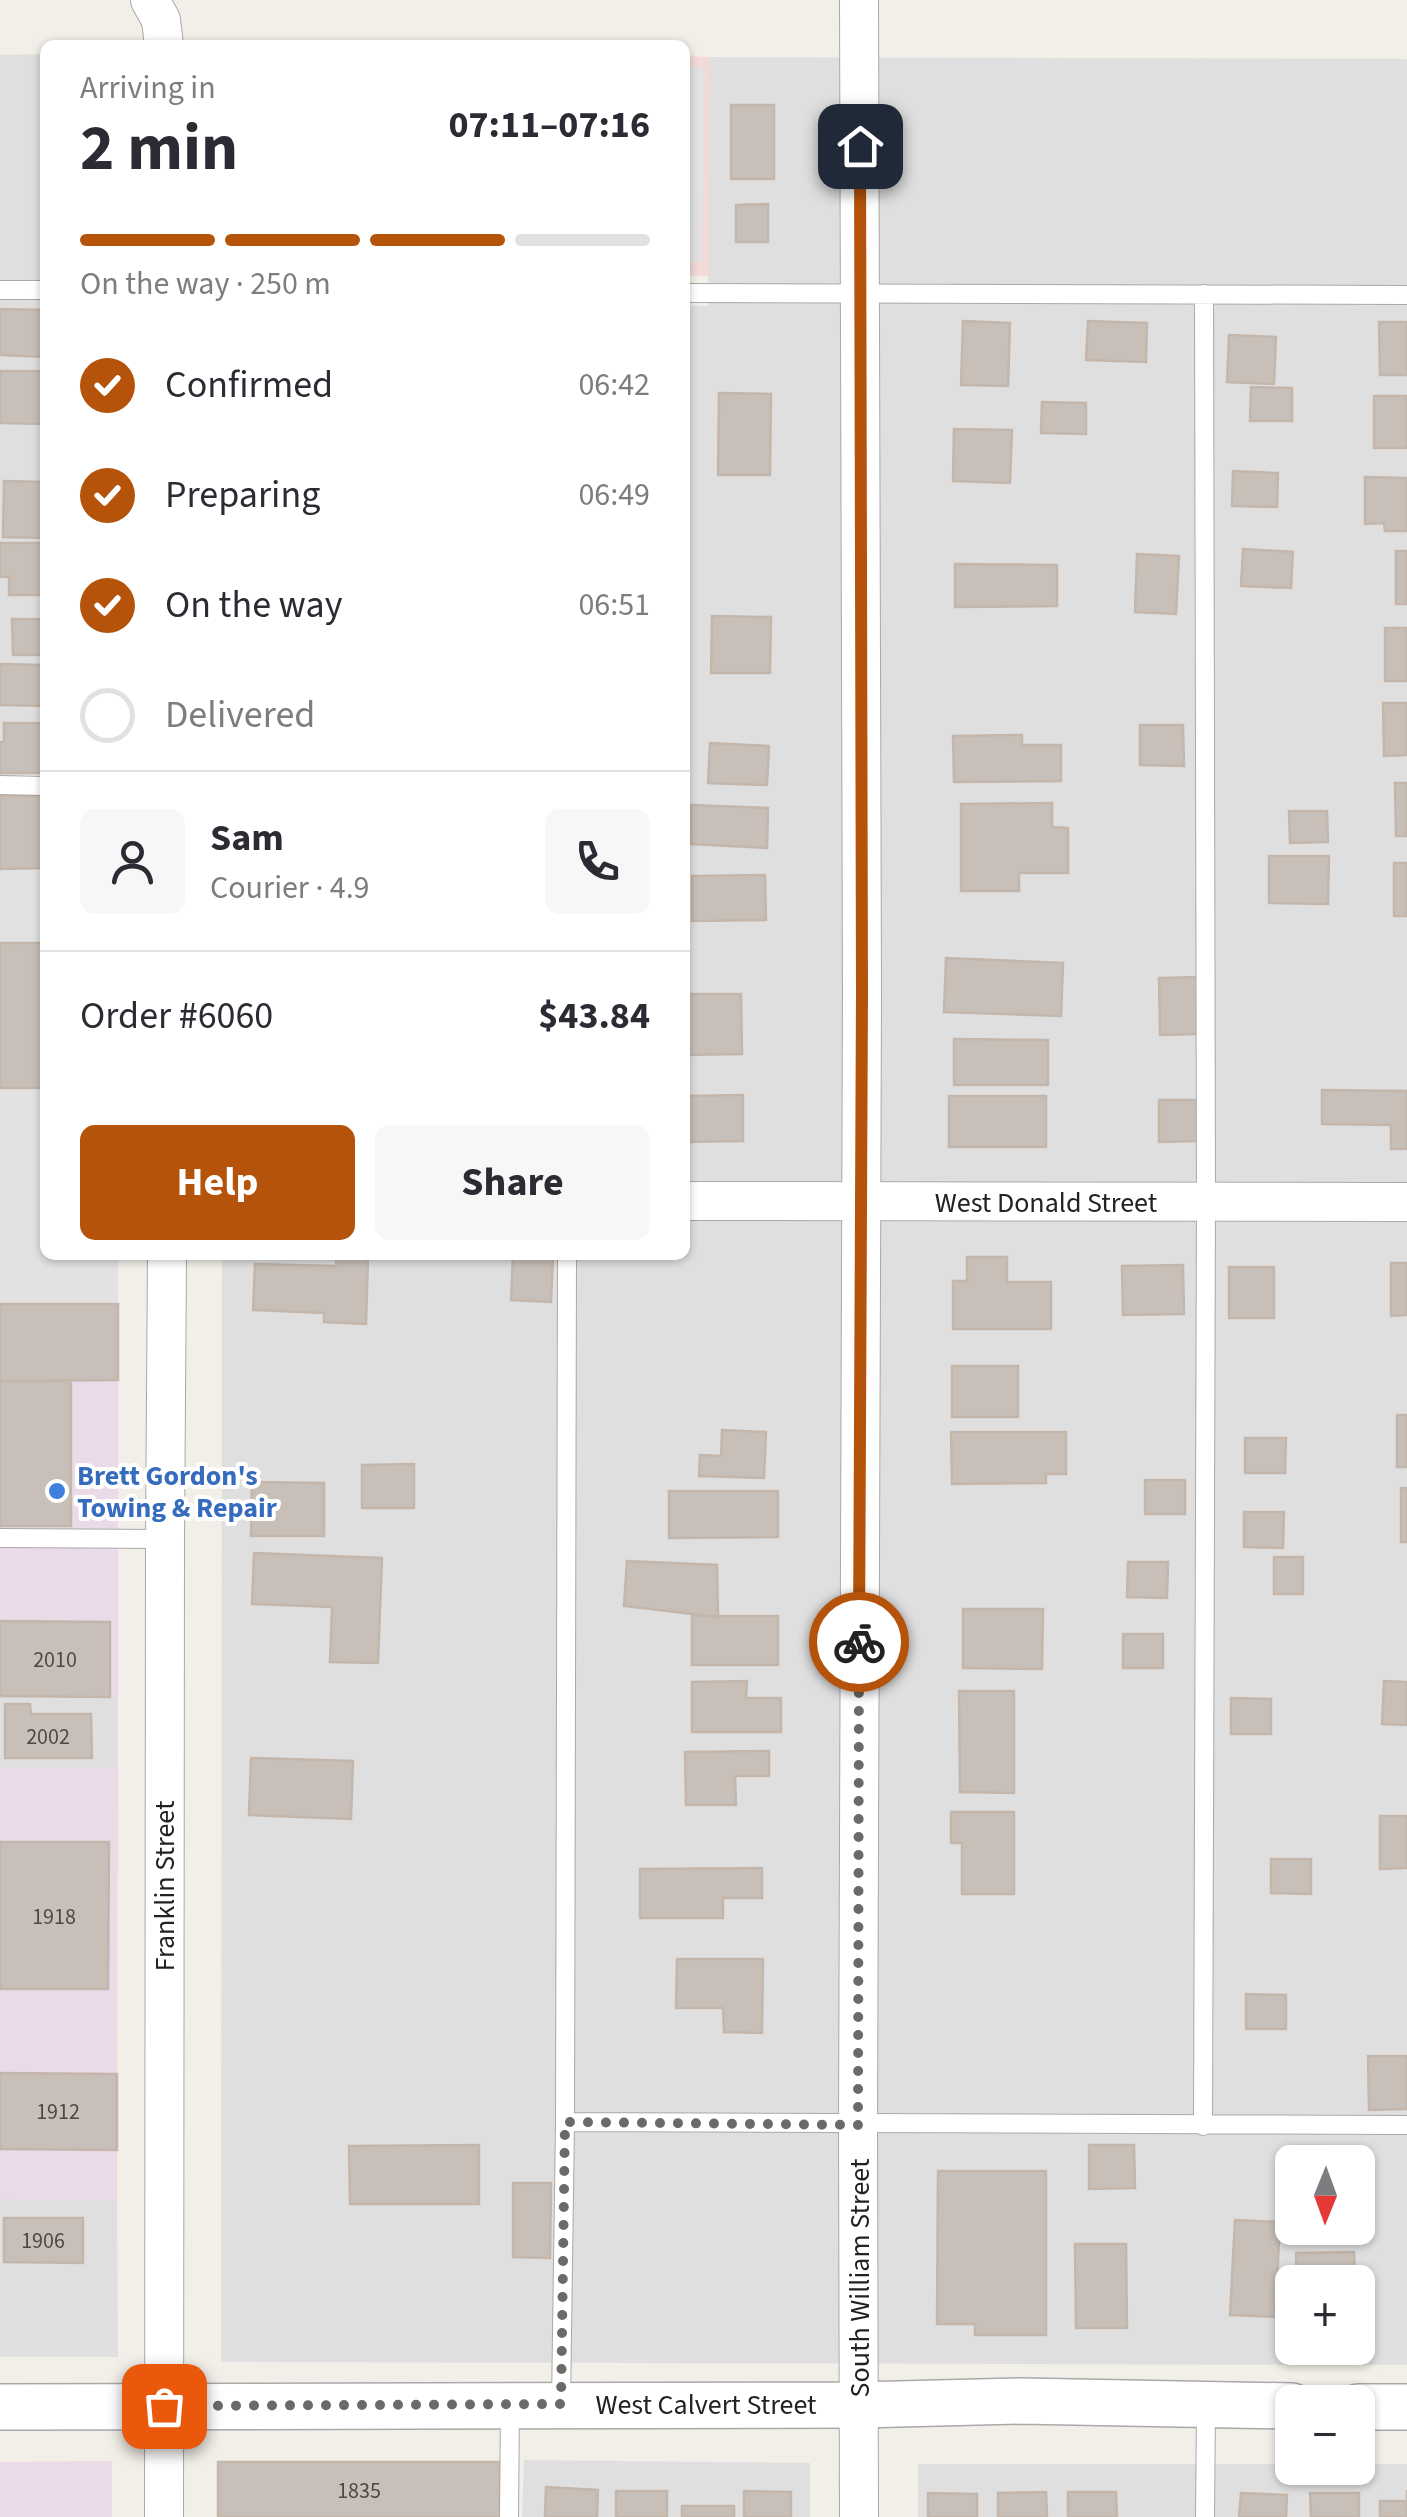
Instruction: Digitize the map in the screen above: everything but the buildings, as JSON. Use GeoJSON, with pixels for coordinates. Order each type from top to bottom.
{"type":"FeatureCollection","features":[{"type":"Feature","properties":{"kind":"street"},"geometry":{"type":"LineString","coordinates":[[150,0],[161,20],[163,40]]}},
{"type":"Feature","properties":{"kind":"street","name":"South William Street"},"geometry":{"type":"LineString","coordinates":[[859,0],[859,2517]]}},
{"type":"Feature","properties":{"kind":"street","name":"West Donald Street"},"geometry":{"type":"LineString","coordinates":[[690,1201],[1407,1202]]}},
{"type":"Feature","properties":{"kind":"street","name":"Franklin Street"},"geometry":{"type":"LineString","coordinates":[[164,2517],[164,1539],[168,1260]]}},
{"type":"Feature","properties":{"kind":"street","name":"West Calvert Street"},"geometry":{"type":"LineString","coordinates":[[0,2407],[1021,2402],[1275,2406]]}},
{"type":"Feature","properties":{"kind":"street"},"geometry":{"type":"LineString","coordinates":[[1375,2406],[1407,2407]]}},
{"type":"Feature","properties":{"kind":"lane"},"geometry":{"type":"LineString","coordinates":[[0,290],[40,290]]}},
{"type":"Feature","properties":{"kind":"lane"},"geometry":{"type":"LineString","coordinates":[[690,292],[1407,295]]}},
{"type":"Feature","properties":{"kind":"lane"},"geometry":{"type":"LineString","coordinates":[[1203,2126],[1204,294]]}},
{"type":"Feature","properties":{"kind":"lane"},"geometry":{"type":"LineString","coordinates":[[0,785],[40,786]]}},
{"type":"Feature","properties":{"kind":"lane"},"geometry":{"type":"LineString","coordinates":[[561,2404],[567,1260]]}},
{"type":"Feature","properties":{"kind":"lane"},"geometry":{"type":"LineString","coordinates":[[0,1538],[164,1539]]}},
{"type":"Feature","properties":{"kind":"lane"},"geometry":{"type":"LineString","coordinates":[[565,2122],[1407,2125]]}},
{"type":"Feature","properties":{"kind":"lane"},"geometry":{"type":"LineString","coordinates":[[509,2517],[510,2404]]}},
{"type":"Feature","properties":{"kind":"lane"},"geometry":{"type":"LineString","coordinates":[[1205,2517],[1206,2405]]}},
{"type":"Feature","properties":{"kind":"shaded area"},"geometry":{"type":"Polygon","coordinates":[[[40,54],[40,775],[0,775],[0,55],[40,54]]]}},
{"type":"Feature","properties":{"kind":"shaded area"},"geometry":{"type":"Polygon","coordinates":[[[690,56],[710,57],[709,276],[690,276],[690,56]]]}},
{"type":"Feature","properties":{"kind":"shaded area"},"geometry":{"type":"Polygon","coordinates":[[[710,57],[1407,59],[1407,2365],[1375,2365],[1375,2265],[1275,2265],[1275,2365],[221,2362],[222,1260],[690,1260],[690,306],[708,306],[710,57]]]}},
{"type":"Feature","properties":{"kind":"shaded area"},"geometry":{"type":"Polygon","coordinates":[[[690,68],[705,68],[702,262],[690,262],[690,68]]]}},
{"type":"Feature","properties":{"kind":"shaded area"},"geometry":{"type":"Polygon","coordinates":[[[0,796],[40,796],[40,1260],[118,1260],[118,1697],[0,1696],[0,796]]]}},
{"type":"Feature","properties":{"kind":"shaded area"},"geometry":{"type":"Polygon","coordinates":[[[40,868],[40,943],[0,943],[0,869],[40,868]]]}},
{"type":"Feature","properties":{"kind":"shaded area"},"geometry":{"type":"Polygon","coordinates":[[[0,1088],[40,1088],[40,1260],[118,1260],[118,1304],[0,1304],[0,1088]]]}},
{"type":"Feature","properties":{"kind":"shaded area"},"geometry":{"type":"Polygon","coordinates":[[[0,1696],[118,1697],[118,1768],[0,1768],[0,1696]]]}},
{"type":"Feature","properties":{"kind":"shaded area"},"geometry":{"type":"Polygon","coordinates":[[[0,1768],[118,1768],[117,2200],[0,2199],[0,1768]]]}},
{"type":"Feature","properties":{"kind":"shaded area"},"geometry":{"type":"Polygon","coordinates":[[[0,2199],[117,2200],[118,2357],[0,2357],[0,2199]]]}},
{"type":"Feature","properties":{"kind":"shaded area"},"geometry":{"type":"Polygon","coordinates":[[[524,2460],[810,2463],[810,2517],[522,2517],[524,2460]]]}},
{"type":"Feature","properties":{"kind":"shaded area"},"geometry":{"type":"Polygon","coordinates":[[[112,2461],[112,2517],[0,2517],[0,2462],[112,2461]]]}},
{"type":"Feature","properties":{"kind":"shaded area"},"geometry":{"type":"Polygon","coordinates":[[[918,2464],[1275,2464],[1275,2485],[1375,2485],[1375,2464],[1407,2464],[1407,2517],[918,2517],[918,2464]]]}},
{"type":"Feature","properties":{"kind":"way so far"},"geometry":{"type":"LineString","coordinates":[[164,2406],[561,2404],[565,2122],[858,2125],[859,1642]]}},
{"type":"Feature","properties":{"kind":"place","name":"Brett Gordon's Towing & Repair"},"geometry":{"type":"Point","coordinates":[57,1491]}},
{"type":"Feature","properties":{"kind":"route"},"geometry":{"type":"LineString","coordinates":[[859,1642],[860,146]]}}]}
